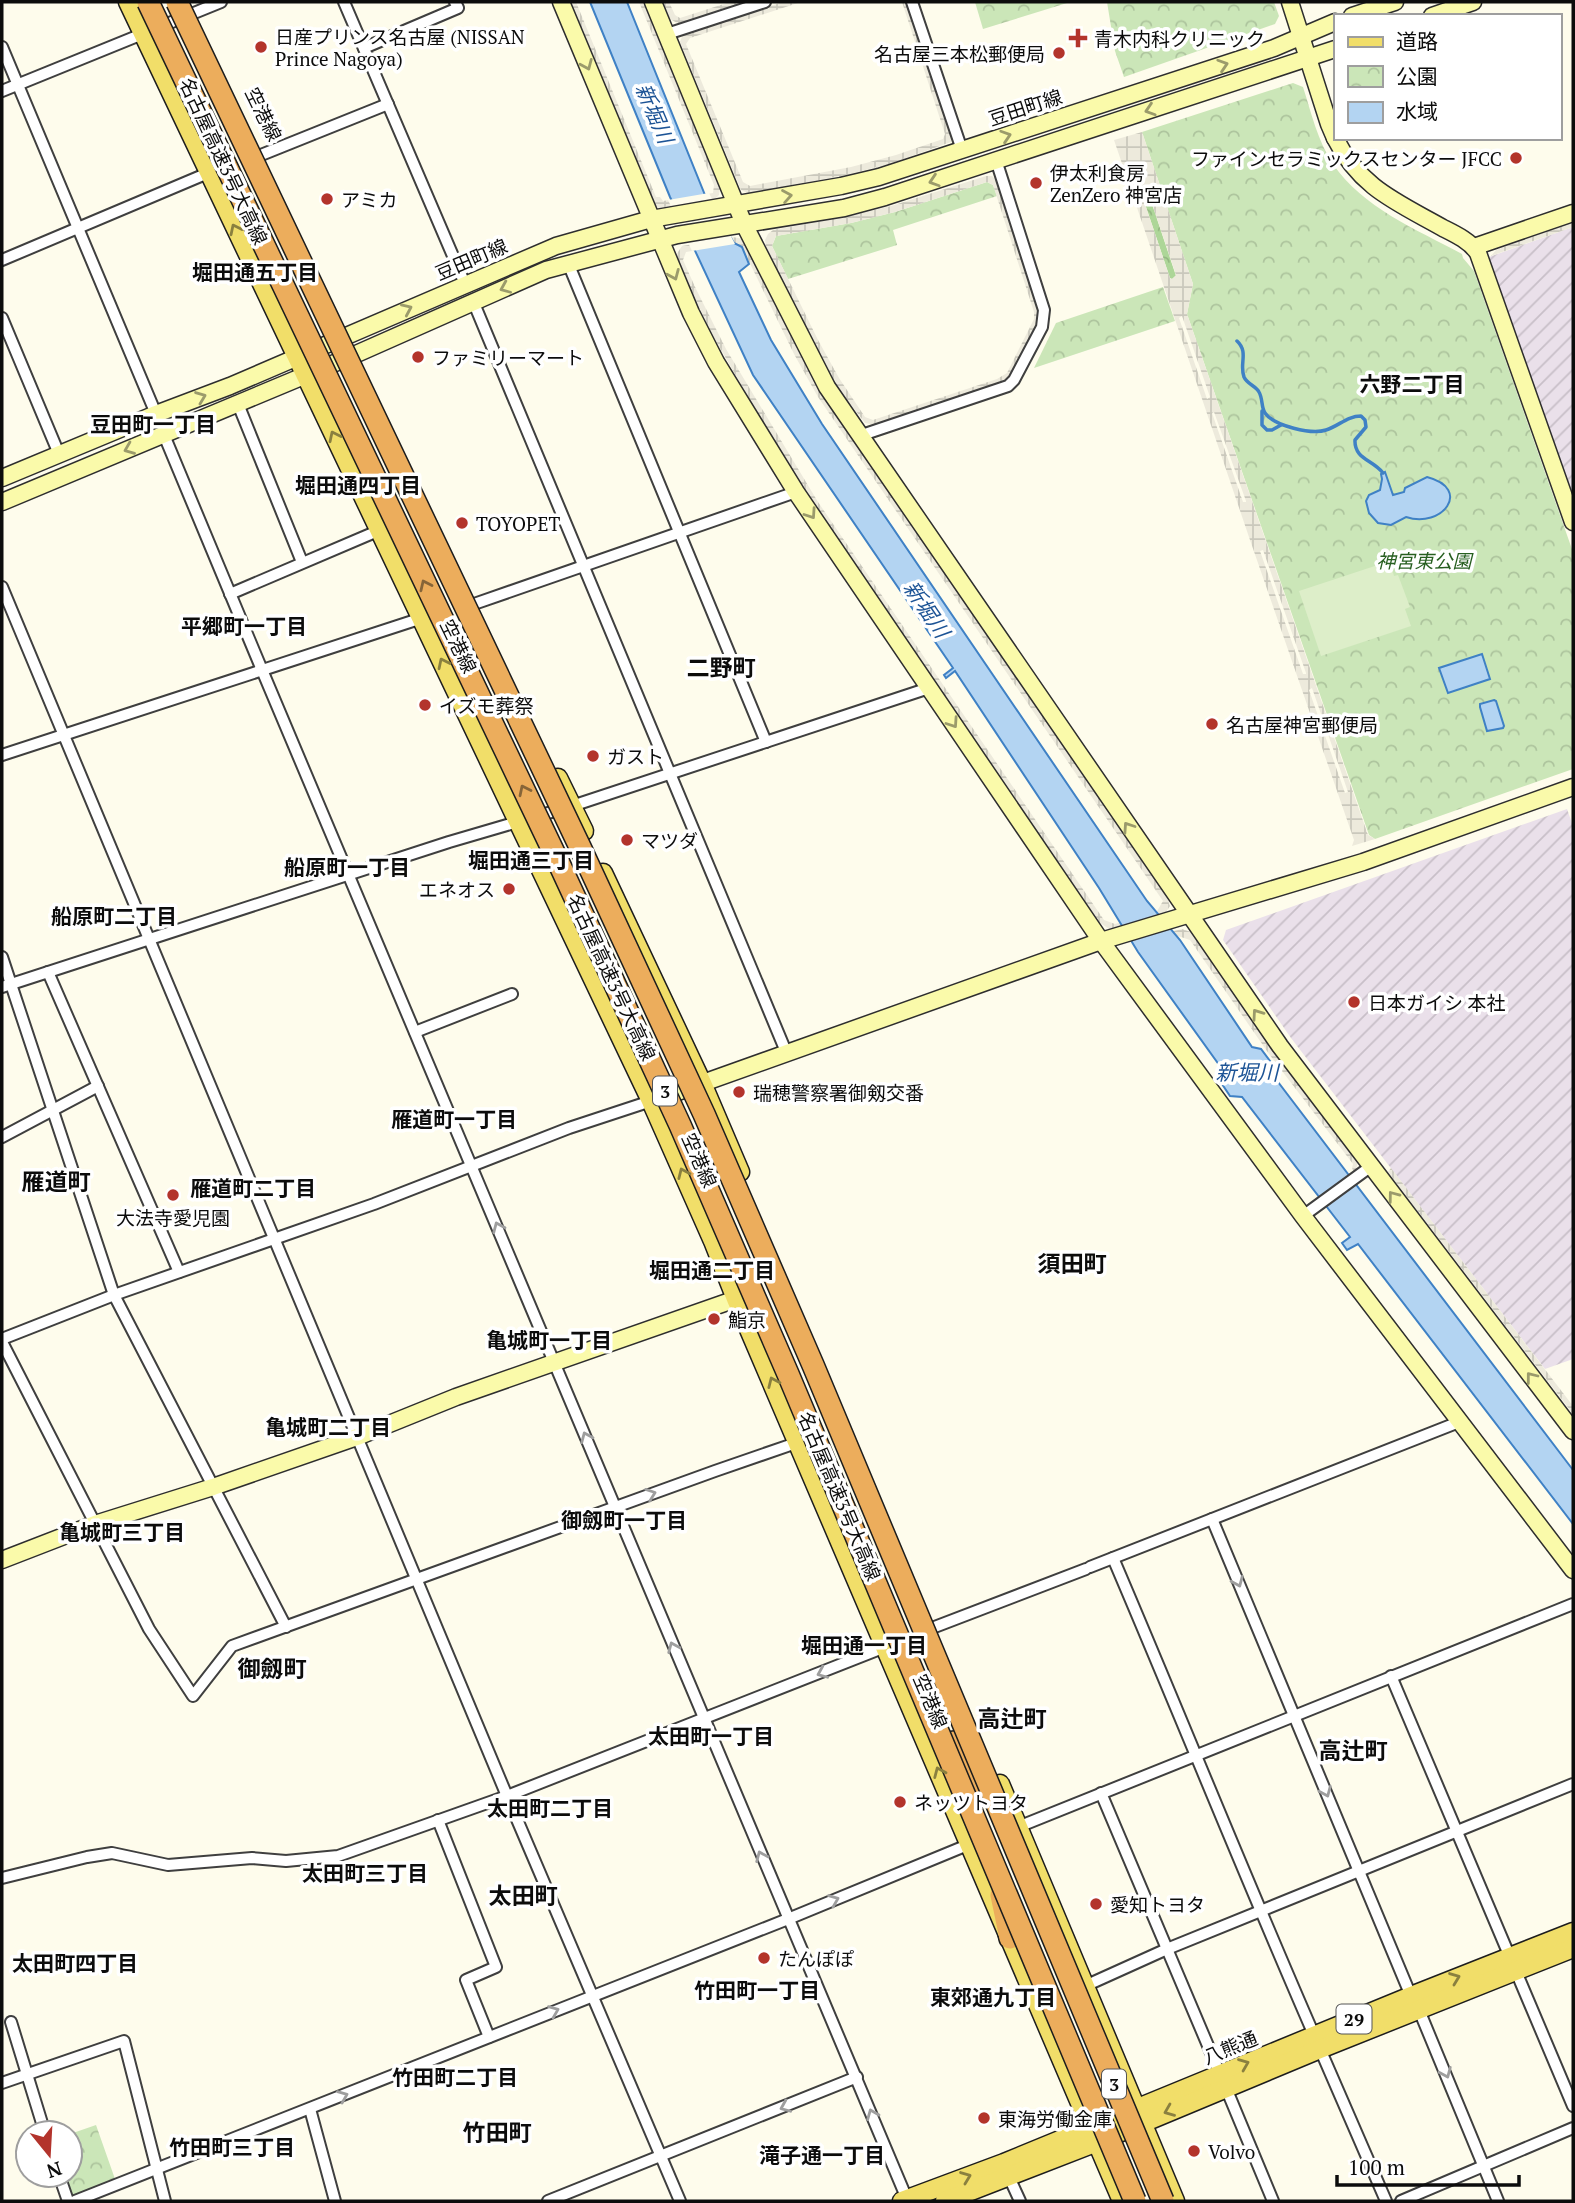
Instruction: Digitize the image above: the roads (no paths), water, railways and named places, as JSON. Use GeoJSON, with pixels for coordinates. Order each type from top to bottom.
{"type":"FeatureCollection","features":[{"type":"Feature","properties":{"kind":"highway","name":"名古屋高速3号大高線"},"geometry":{"type":"LineString","coordinates":[[148,2],[557,859],[680,1125],[749,1282],[1135,2201]]}},
{"type":"Feature","properties":{"kind":"highway"},"geometry":{"type":"LineString","coordinates":[[161,2],[295,283],[454,604],[481,640]]}},
{"type":"Feature","properties":{"kind":"highway","name":"名古屋高速3号大高線"},"geometry":{"type":"LineString","coordinates":[[185,6],[704,1114],[813,1365],[1163,2201]]}},
{"type":"Feature","properties":{"kind":"highway"},"geometry":{"type":"LineString","coordinates":[[557,859],[612,954],[741,1235],[954,1742],[984,1815],[1010,1938]]}},
{"type":"Feature","properties":{"kind":"highway"},"geometry":{"type":"LineString","coordinates":[[1064,1967],[1065,1995],[1150,2201]]}},
{"type":"Feature","properties":{"kind":"main road","name":"空港線"},"geometry":{"type":"LineString","coordinates":[[128,2],[651,1101],[1122,2201]]}},
{"type":"Feature","properties":{"kind":"main road","name":"空港線"},"geometry":{"type":"LineString","coordinates":[[185,6],[261,155],[344,337],[572,806],[702,1083],[1175,2201]]}},
{"type":"Feature","properties":{"kind":"main road","name":"八熊通"},"geometry":{"type":"LineString","coordinates":[[945,2201],[1009,2177],[1139,2115],[1513,1964],[1573,1932]]}},
{"type":"Feature","properties":{"kind":"main road","name":"八熊通"},"geometry":{"type":"LineString","coordinates":[[1513,1964],[1573,1948]]}},
{"type":"Feature","properties":{"kind":"main road","name":"八熊通"},"geometry":{"type":"LineString","coordinates":[[905,2200],[1094,2135]]}},
{"type":"Feature","properties":{"kind":"street"},"geometry":{"type":"LineString","coordinates":[[2,91],[143,32],[185,6],[220,2]]}},
{"type":"Feature","properties":{"kind":"street"},"geometry":{"type":"LineString","coordinates":[[344,2],[465,284]]}},
{"type":"Feature","properties":{"kind":"street"},"geometry":{"type":"LineString","coordinates":[[364,48],[458,8],[455,2]]}},
{"type":"Feature","properties":{"kind":"street"},"geometry":{"type":"LineString","coordinates":[[561,2],[691,313],[716,362],[796,492],[929,688],[1107,939],[1309,1212],[1459,1422],[1573,1570]]}},
{"type":"Feature","properties":{"kind":"street"},"geometry":{"type":"LineString","coordinates":[[653,2],[729,206],[744,224],[827,387],[862,435],[1182,917],[1280,1046],[1365,1170],[1573,1431]]}},
{"type":"Feature","properties":{"kind":"street"},"geometry":{"type":"LineString","coordinates":[[667,34],[765,2]]}},
{"type":"Feature","properties":{"kind":"street"},"geometry":{"type":"LineString","coordinates":[[912,2],[962,150]]}},
{"type":"Feature","properties":{"kind":"street"},"geometry":{"type":"LineString","coordinates":[[1290,2],[1334,136]]}},
{"type":"Feature","properties":{"kind":"street"},"geometry":{"type":"LineString","coordinates":[[1357,14],[1376,2]]}},
{"type":"Feature","properties":{"kind":"street"},"geometry":{"type":"LineString","coordinates":[[1357,14],[1395,2]]}},
{"type":"Feature","properties":{"kind":"street"},"geometry":{"type":"LineString","coordinates":[[1438,14],[1473,2]]}},
{"type":"Feature","properties":{"kind":"street","name":"豆田町線"},"geometry":{"type":"LineString","coordinates":[[2,478],[230,386],[556,246],[651,219],[878,177],[1275,48],[1334,22]]}},
{"type":"Feature","properties":{"kind":"street"},"geometry":{"type":"LineString","coordinates":[[2,47],[156,414]]}},
{"type":"Feature","properties":{"kind":"street"},"geometry":{"type":"LineString","coordinates":[[744,224],[844,208],[884,197],[1334,49]]}},
{"type":"Feature","properties":{"kind":"street"},"geometry":{"type":"LineString","coordinates":[[261,155],[388,104]]}},
{"type":"Feature","properties":{"kind":"street"},"geometry":{"type":"LineString","coordinates":[[1336,140],[1345,157],[1370,185],[1474,247],[1481,260],[1573,522]]}},
{"type":"Feature","properties":{"kind":"street"},"geometry":{"type":"LineString","coordinates":[[862,435],[1008,386],[1014,380],[1042,327],[1045,310],[996,160]]}},
{"type":"Feature","properties":{"kind":"street"},"geometry":{"type":"LineString","coordinates":[[2,260],[208,173]]}},
{"type":"Feature","properties":{"kind":"street"},"geometry":{"type":"LineString","coordinates":[[1474,247],[1573,213]]}},
{"type":"Feature","properties":{"kind":"street","name":"豆田町線"},"geometry":{"type":"LineString","coordinates":[[2,502],[305,376],[546,270],[659,239],[744,224]]}},
{"type":"Feature","properties":{"kind":"street"},"geometry":{"type":"LineString","coordinates":[[568,263],[766,742]]}},
{"type":"Feature","properties":{"kind":"street"},"geometry":{"type":"LineString","coordinates":[[473,301],[787,1054]]}},
{"type":"Feature","properties":{"kind":"street"},"geometry":{"type":"LineString","coordinates":[[2,318],[59,454]]}},
{"type":"Feature","properties":{"kind":"street"},"geometry":{"type":"LineString","coordinates":[[238,404],[302,562]]}},
{"type":"Feature","properties":{"kind":"street"},"geometry":{"type":"LineString","coordinates":[[164,435],[703,1718],[857,2077],[905,2200]]}},
{"type":"Feature","properties":{"kind":"street"},"geometry":{"type":"LineString","coordinates":[[474,604],[796,492]]}},
{"type":"Feature","properties":{"kind":"street"},"geometry":{"type":"LineString","coordinates":[[230,593],[380,530]]}},
{"type":"Feature","properties":{"kind":"street"},"geometry":{"type":"LineString","coordinates":[[2,587],[507,1796],[680,2201]]}},
{"type":"Feature","properties":{"kind":"street"},"geometry":{"type":"LineString","coordinates":[[2,755],[422,618]]}},
{"type":"Feature","properties":{"kind":"street"},"geometry":{"type":"LineString","coordinates":[[6,985],[572,806],[929,688]]}},
{"type":"Feature","properties":{"kind":"street"},"geometry":{"type":"LineString","coordinates":[[799,1442],[232,1646],[193,1696],[149,1629],[2,1341],[114,1295],[374,1204],[569,1128],[787,1054],[1107,939],[1363,862],[1573,787]]}},
{"type":"Feature","properties":{"kind":"street"},"geometry":{"type":"LineString","coordinates":[[2,957],[6,985],[52,1110],[114,1295],[286,1627]]}},
{"type":"Feature","properties":{"kind":"street"},"geometry":{"type":"LineString","coordinates":[[48,972],[179,1272]]}},
{"type":"Feature","properties":{"kind":"street"},"geometry":{"type":"LineString","coordinates":[[415,1032],[512,994]]}},
{"type":"Feature","properties":{"kind":"street"},"geometry":{"type":"LineString","coordinates":[[2,1137],[98,1086]]}},
{"type":"Feature","properties":{"kind":"street"},"geometry":{"type":"LineString","coordinates":[[1309,1212],[1365,1170]]}},
{"type":"Feature","properties":{"kind":"street"},"geometry":{"type":"LineString","coordinates":[[2,1560],[95,1524],[357,1437],[456,1397],[736,1299]]}},
{"type":"Feature","properties":{"kind":"street"},"geometry":{"type":"LineString","coordinates":[[932,1628],[1459,1422]]}},
{"type":"Feature","properties":{"kind":"street"},"geometry":{"type":"LineString","coordinates":[[1212,1519],[1498,2201]]}},
{"type":"Feature","properties":{"kind":"street"},"geometry":{"type":"LineString","coordinates":[[1113,1558],[1261,1912],[1386,2201]]}},
{"type":"Feature","properties":{"kind":"street"},"geometry":{"type":"LineString","coordinates":[[1018,1827],[1573,1604]]}},
{"type":"Feature","properties":{"kind":"street"},"geometry":{"type":"LineString","coordinates":[[2,1878],[112,1853],[169,1865],[253,1858],[286,1861],[338,1856],[507,1796],[885,1647]]}},
{"type":"Feature","properties":{"kind":"street"},"geometry":{"type":"LineString","coordinates":[[1391,1676],[1573,2106]]}},
{"type":"Feature","properties":{"kind":"street"},"geometry":{"type":"LineString","coordinates":[[1085,1986],[1167,1949],[1573,1784]]}},
{"type":"Feature","properties":{"kind":"street"},"geometry":{"type":"LineString","coordinates":[[1101,1793],[1273,2201]]}},
{"type":"Feature","properties":{"kind":"street"},"geometry":{"type":"LineString","coordinates":[[439,1820],[495,1967],[466,1980],[489,2037]]}},
{"type":"Feature","properties":{"kind":"street"},"geometry":{"type":"LineString","coordinates":[[75,2201],[788,1919],[970,1844]]}},
{"type":"Feature","properties":{"kind":"street"},"geometry":{"type":"LineString","coordinates":[[11,2022],[41,2119]]}},
{"type":"Feature","properties":{"kind":"street"},"geometry":{"type":"LineString","coordinates":[[2,2083],[124,2041],[165,2201]]}},
{"type":"Feature","properties":{"kind":"street"},"geometry":{"type":"LineString","coordinates":[[548,2201],[857,2077]]}},
{"type":"Feature","properties":{"kind":"street"},"geometry":{"type":"LineString","coordinates":[[310,2109],[335,2201]]}},
{"type":"Feature","properties":{"kind":"street"},"geometry":{"type":"LineString","coordinates":[[1401,2201],[1573,2128]]}},
{"type":"Feature","properties":{"kind":"street"},"geometry":{"type":"LineString","coordinates":[[1009,2177],[1020,2201]]}},
{"type":"Feature","properties":{"kind":"water","name":"新堀川"},"geometry":{"type":"Polygon","coordinates":[[[590,2],[627,2],[705,195],[734,243],[742,247],[749,264],[739,272],[771,340],[822,424],[1147,901],[1180,940],[1252,1047],[1261,1049],[1273,1065],[1272,1074],[1573,1470],[1573,1524],[1358,1244],[1347,1250],[1342,1243],[1350,1237],[1242,1097],[1230,1096],[1220,1081],[1222,1069],[1138,952],[1099,888],[955,671],[946,678],[944,675],[953,668],[753,375],[670,197],[590,2]]]}},
{"type":"Feature","properties":{"kind":"water"},"geometry":{"type":"Polygon","coordinates":[[[1385,472],[1393,495],[1404,492],[1405,488],[1427,477],[1441,483],[1448,490],[1450,498],[1447,506],[1431,518],[1406,517],[1391,525],[1378,523],[1369,513],[1366,501],[1369,495],[1380,490],[1381,474],[1385,472]]]}},
{"type":"Feature","properties":{"kind":"water"},"geometry":{"type":"Polygon","coordinates":[[[1482,654],[1490,679],[1448,693],[1439,668],[1482,654]]]}},
{"type":"Feature","properties":{"kind":"water"},"geometry":{"type":"Polygon","coordinates":[[[1494,700],[1504,726],[1487,731],[1480,704],[1494,700]]]}},
{"type":"Feature","properties":{"kind":"waterway"},"geometry":{"type":"LineString","coordinates":[[1237,341],[1243,354],[1244,377],[1259,392],[1264,411],[1270,418],[1294,428],[1320,431],[1361,416],[1366,427],[1355,440],[1356,446],[1361,455],[1383,473]]}},
{"type":"Feature","properties":{"kind":"waterway"},"geometry":{"type":"LineString","coordinates":[[1262,411],[1262,425],[1267,430],[1281,425]]}},
{"type":"Feature","properties":{"kind":"place","name":"青木内科クリニック"},"geometry":{"type":"Point","coordinates":[1078,38]}},
{"type":"Feature","properties":{"kind":"place","name":"日産プリンス名古屋 (NISSAN Prince Nagoya)"},"geometry":{"type":"Point","coordinates":[261,47]}},
{"type":"Feature","properties":{"kind":"place","name":"名古屋三本松郵便局"},"geometry":{"type":"Point","coordinates":[1059,53]}},
{"type":"Feature","properties":{"kind":"place","name":"ファインセラミックスセンター JFCC"},"geometry":{"type":"Point","coordinates":[1516,158]}},
{"type":"Feature","properties":{"kind":"place","name":"伊太利食房 ZenZero 神宮店"},"geometry":{"type":"Point","coordinates":[1036,183]}},
{"type":"Feature","properties":{"kind":"place","name":"アミカ"},"geometry":{"type":"Point","coordinates":[327,199]}},
{"type":"Feature","properties":{"kind":"place","name":"ファミリーマート"},"geometry":{"type":"Point","coordinates":[418,357]}},
{"type":"Feature","properties":{"kind":"place","name":"TOYOPET"},"geometry":{"type":"Point","coordinates":[462,523]}},
{"type":"Feature","properties":{"kind":"place","name":"イズモ葬祭"},"geometry":{"type":"Point","coordinates":[425,705]}},
{"type":"Feature","properties":{"kind":"place","name":"名古屋神宮郵便局"},"geometry":{"type":"Point","coordinates":[1212,724]}},
{"type":"Feature","properties":{"kind":"place","name":"ガスト"},"geometry":{"type":"Point","coordinates":[593,756]}},
{"type":"Feature","properties":{"kind":"place","name":"マツダ"},"geometry":{"type":"Point","coordinates":[627,840]}},
{"type":"Feature","properties":{"kind":"place","name":"エネオス"},"geometry":{"type":"Point","coordinates":[509,889]}},
{"type":"Feature","properties":{"kind":"place","name":"日本ガイシ 本社"},"geometry":{"type":"Point","coordinates":[1354,1002]}},
{"type":"Feature","properties":{"kind":"place","name":"瑞穂警察署御剱交番"},"geometry":{"type":"Point","coordinates":[739,1092]}},
{"type":"Feature","properties":{"kind":"place","name":"大法寺愛児園"},"geometry":{"type":"Point","coordinates":[173,1195]}},
{"type":"Feature","properties":{"kind":"place","name":"鮨京"},"geometry":{"type":"Point","coordinates":[714,1319]}},
{"type":"Feature","properties":{"kind":"place","name":"ネッツトヨタ"},"geometry":{"type":"Point","coordinates":[900,1802]}},
{"type":"Feature","properties":{"kind":"place","name":"愛知トヨタ"},"geometry":{"type":"Point","coordinates":[1096,1904]}},
{"type":"Feature","properties":{"kind":"place","name":"たんぽぽ"},"geometry":{"type":"Point","coordinates":[764,1958]}},
{"type":"Feature","properties":{"kind":"place","name":"東海労働金庫"},"geometry":{"type":"Point","coordinates":[984,2118]}},
{"type":"Feature","properties":{"kind":"place","name":"Volvo"},"geometry":{"type":"Point","coordinates":[1194,2151]}},
{"type":"Feature","properties":{"kind":"district","name":"堀田通五丁目"},"geometry":{"type":"Point","coordinates":[255,272]}},
{"type":"Feature","properties":{"kind":"district","name":"六野二丁目"},"geometry":{"type":"Point","coordinates":[1412,384]}},
{"type":"Feature","properties":{"kind":"district","name":"豆田町一丁目"},"geometry":{"type":"Point","coordinates":[153,424]}},
{"type":"Feature","properties":{"kind":"district","name":"堀田通四丁目"},"geometry":{"type":"Point","coordinates":[358,485]}},
{"type":"Feature","properties":{"kind":"district","name":"平郷町一丁目"},"geometry":{"type":"Point","coordinates":[244,626]}},
{"type":"Feature","properties":{"kind":"district","name":"二野町"},"geometry":{"type":"Point","coordinates":[721,667]}},
{"type":"Feature","properties":{"kind":"district","name":"堀田通三丁目"},"geometry":{"type":"Point","coordinates":[531,860]}},
{"type":"Feature","properties":{"kind":"district","name":"船原町一丁目"},"geometry":{"type":"Point","coordinates":[347,867]}},
{"type":"Feature","properties":{"kind":"district","name":"船原町二丁目"},"geometry":{"type":"Point","coordinates":[114,916]}},
{"type":"Feature","properties":{"kind":"district","name":"雁道町一丁目"},"geometry":{"type":"Point","coordinates":[454,1119]}},
{"type":"Feature","properties":{"kind":"district","name":"雁道町"},"geometry":{"type":"Point","coordinates":[56,1181]}},
{"type":"Feature","properties":{"kind":"district","name":"雁道町二丁目"},"geometry":{"type":"Point","coordinates":[253,1188]}},
{"type":"Feature","properties":{"kind":"district","name":"須田町"},"geometry":{"type":"Point","coordinates":[1072,1263]}},
{"type":"Feature","properties":{"kind":"district","name":"堀田通二丁目"},"geometry":{"type":"Point","coordinates":[712,1270]}},
{"type":"Feature","properties":{"kind":"district","name":"亀城町一丁目"},"geometry":{"type":"Point","coordinates":[549,1340]}},
{"type":"Feature","properties":{"kind":"district","name":"亀城町二丁目"},"geometry":{"type":"Point","coordinates":[328,1427]}},
{"type":"Feature","properties":{"kind":"district","name":"御劔町一丁目"},"geometry":{"type":"Point","coordinates":[624,1520]}},
{"type":"Feature","properties":{"kind":"district","name":"亀城町三丁目"},"geometry":{"type":"Point","coordinates":[122,1532]}},
{"type":"Feature","properties":{"kind":"district","name":"堀田通一丁目"},"geometry":{"type":"Point","coordinates":[864,1645]}},
{"type":"Feature","properties":{"kind":"district","name":"御劔町"},"geometry":{"type":"Point","coordinates":[272,1668]}},
{"type":"Feature","properties":{"kind":"district","name":"高辻町"},"geometry":{"type":"Point","coordinates":[1012,1718]}},
{"type":"Feature","properties":{"kind":"district","name":"太田町一丁目"},"geometry":{"type":"Point","coordinates":[711,1736]}},
{"type":"Feature","properties":{"kind":"district","name":"高辻町"},"geometry":{"type":"Point","coordinates":[1353,1750]}},
{"type":"Feature","properties":{"kind":"district","name":"太田町二丁目"},"geometry":{"type":"Point","coordinates":[550,1808]}},
{"type":"Feature","properties":{"kind":"district","name":"太田町三丁目"},"geometry":{"type":"Point","coordinates":[365,1873]}},
{"type":"Feature","properties":{"kind":"district","name":"太田町"},"geometry":{"type":"Point","coordinates":[523,1895]}},
{"type":"Feature","properties":{"kind":"district","name":"太田町四丁目"},"geometry":{"type":"Point","coordinates":[75,1963]}},
{"type":"Feature","properties":{"kind":"district","name":"竹田町一丁目"},"geometry":{"type":"Point","coordinates":[757,1990]}},
{"type":"Feature","properties":{"kind":"district","name":"東郊通九丁目"},"geometry":{"type":"Point","coordinates":[993,1997]}},
{"type":"Feature","properties":{"kind":"district","name":"竹田町二丁目"},"geometry":{"type":"Point","coordinates":[455,2077]}},
{"type":"Feature","properties":{"kind":"district","name":"竹田町"},"geometry":{"type":"Point","coordinates":[497,2132]}},
{"type":"Feature","properties":{"kind":"district","name":"竹田町三丁目"},"geometry":{"type":"Point","coordinates":[232,2147]}},
{"type":"Feature","properties":{"kind":"district","name":"滝子通一丁目"},"geometry":{"type":"Point","coordinates":[822,2155]}},
{"type":"Feature","properties":{"kind":"park label","name":"神宮東公園"},"geometry":{"type":"Point","coordinates":[1424,560]}}]}
